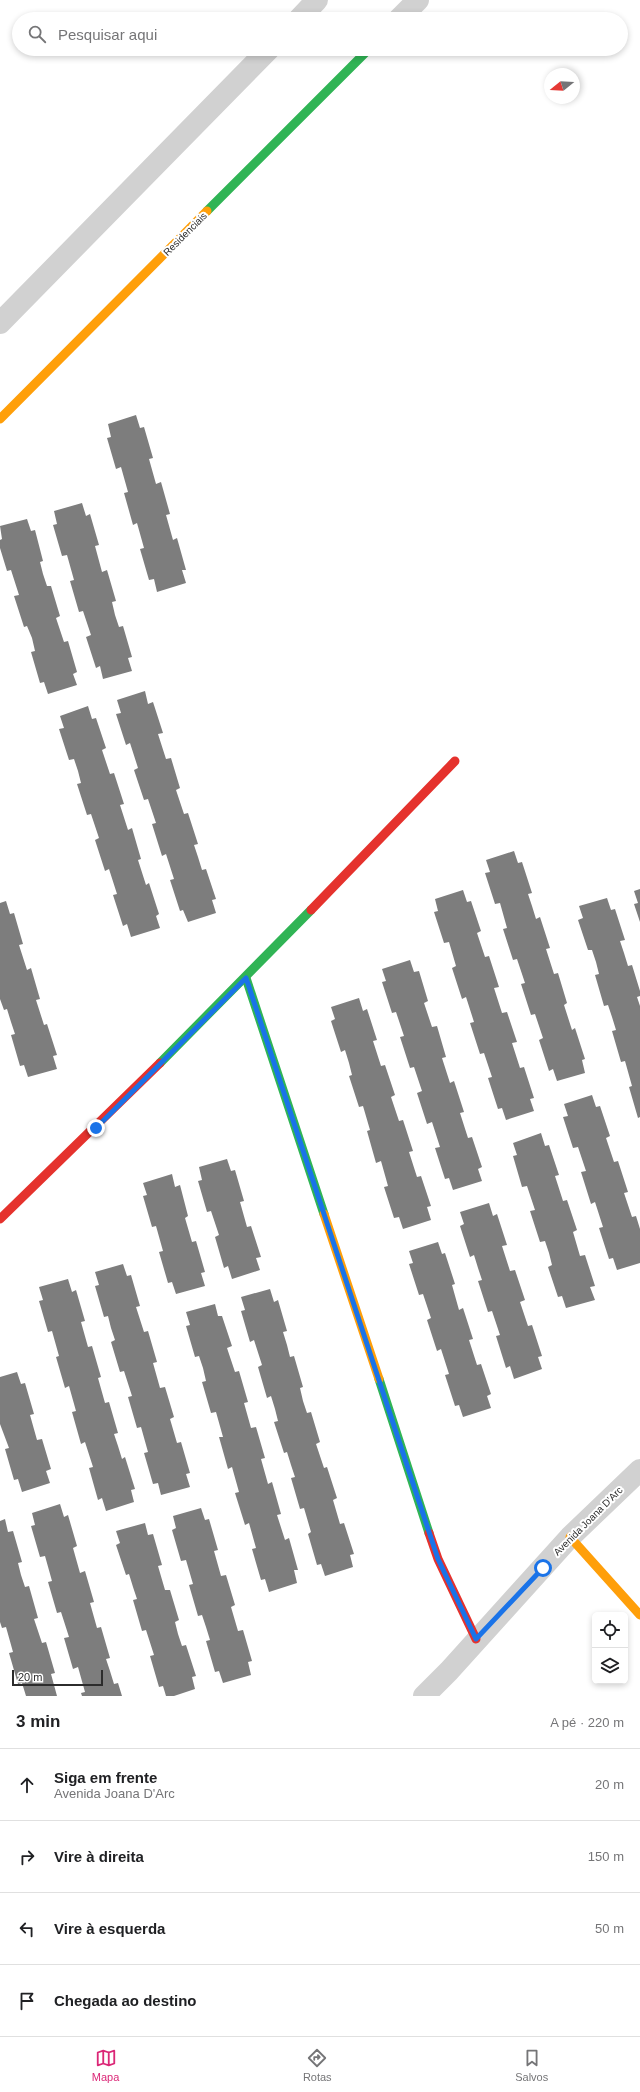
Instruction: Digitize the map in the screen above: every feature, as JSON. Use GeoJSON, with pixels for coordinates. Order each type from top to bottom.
{"type":"FeatureCollection","features":[{"type":"Feature","properties":{"kind":"street"},"geometry":{"type":"LineString","coordinates":[[306,12],[317,0]]}},
{"type":"Feature","properties":{"kind":"street"},"geometry":{"type":"LineString","coordinates":[[406,12],[418,0]]}},
{"type":"Feature","properties":{"kind":"street"},"geometry":{"type":"LineString","coordinates":[[0,323],[262,56]]}},
{"type":"Feature","properties":{"kind":"street","name":"Residenciais"},"geometry":{"type":"LineString","coordinates":[[0,419],[362,56]]}},
{"type":"Feature","properties":{"kind":"street"},"geometry":{"type":"LineString","coordinates":[[0,1220],[96,1128],[246,978],[455,762]]}},
{"type":"Feature","properties":{"kind":"street"},"geometry":{"type":"LineString","coordinates":[[246,978],[438,1559],[476,1639]]}},
{"type":"Feature","properties":{"kind":"street","name":"Avenida Joana D'Arc"},"geometry":{"type":"LineString","coordinates":[[424,1696],[449,1671],[476,1639],[570,1537],[640,1470]]}},
{"type":"Feature","properties":{"kind":"street"},"geometry":{"type":"LineString","coordinates":[[570,1537],[640,1615]]}},
{"type":"Feature","properties":{"kind":"building"},"geometry":{"type":"Polygon","coordinates":[[[136,415],[140,428],[144,427],[153,458],[149,459],[156,484],[161,482],[170,514],[166,515],[173,540],[177,538],[186,570],[182,570],[186,583],[157,592],[154,579],[149,580],[140,549],[144,548],[137,523],[133,525],[124,493],[128,492],[121,467],[116,469],[107,438],[111,437],[108,424],[136,415]]]}},
{"type":"Feature","properties":{"kind":"building"},"geometry":{"type":"Polygon","coordinates":[[[82,503],[86,516],[90,514],[99,545],[95,546],[102,572],[107,570],[116,601],[112,602],[115,615],[119,627],[123,626],[132,657],[128,658],[132,671],[103,679],[100,666],[96,668],[86,637],[91,635],[83,611],[79,612],[70,581],[74,580],[67,555],[62,556],[53,525],[57,524],[54,511],[82,503]]]}},
{"type":"Feature","properties":{"kind":"building"},"geometry":{"type":"Polygon","coordinates":[[[27,519],[31,531],[35,530],[43,561],[40,562],[43,574],[47,586],[51,586],[60,616],[56,618],[64,642],[68,641],[77,672],[73,674],[77,685],[48,694],[44,682],[40,683],[31,652],[35,651],[32,638],[27,626],[24,627],[14,596],[19,595],[11,570],[7,571],[0,548],[0,540],[2,539],[0,526],[27,519]]]}},
{"type":"Feature","properties":{"kind":"building"},"geometry":{"type":"Polygon","coordinates":[[[145,691],[148,704],[153,702],[163,733],[158,734],[166,759],[171,758],[180,788],[176,790],[184,814],[188,813],[198,844],[194,845],[202,870],[206,869],[216,899],[212,900],[216,913],[188,922],[183,910],[180,911],[170,880],[174,879],[166,854],[162,856],[152,824],[156,823],[148,799],[144,800],[134,770],[138,768],[130,743],[126,745],[116,714],[121,713],[117,700],[145,691]]]}},
{"type":"Feature","properties":{"kind":"building"},"geometry":{"type":"Polygon","coordinates":[[[88,706],[92,719],[96,718],[106,748],[102,750],[110,774],[114,773],[124,804],[120,805],[128,830],[132,828],[141,859],[138,860],[146,885],[149,883],[159,914],[156,916],[160,928],[131,937],[127,924],[123,926],[113,895],[117,894],[109,869],[105,871],[95,840],[99,838],[91,814],[87,815],[77,784],[81,783],[74,759],[69,760],[59,729],[64,728],[60,716],[88,706]]]}},
{"type":"Feature","properties":{"kind":"building"},"geometry":{"type":"Polygon","coordinates":[[[514,851],[518,863],[522,862],[532,893],[528,894],[536,919],[540,917],[550,948],[546,949],[554,974],[558,973],[567,1003],[564,1005],[572,1030],[575,1028],[585,1059],[582,1060],[585,1073],[557,1081],[553,1069],[549,1071],[539,1040],[543,1038],[535,1014],[531,1015],[521,984],[525,983],[517,959],[513,960],[503,929],[507,928],[500,903],[495,904],[485,873],[490,872],[486,860],[514,851]]]}},
{"type":"Feature","properties":{"kind":"building"},"geometry":{"type":"Polygon","coordinates":[[[640,889],[640,922],[634,904],[638,903],[634,891],[640,889]]]}},
{"type":"Feature","properties":{"kind":"building"},"geometry":{"type":"Polygon","coordinates":[[[463,890],[467,902],[471,901],[481,931],[477,933],[485,957],[489,956],[499,987],[494,988],[502,1013],[507,1012],[517,1042],[512,1043],[520,1068],[524,1067],[534,1098],[530,1099],[534,1111],[506,1120],[502,1108],[498,1109],[488,1078],[492,1077],[484,1053],[480,1054],[470,1023],[474,1022],[466,997],[462,999],[452,968],[456,966],[449,942],[444,943],[434,912],[438,911],[435,899],[463,890]]]}},
{"type":"Feature","properties":{"kind":"building"},"geometry":{"type":"Polygon","coordinates":[[[607,898],[611,910],[615,909],[625,940],[620,941],[628,966],[632,965],[640,991],[640,996],[637,997],[640,1006],[640,1117],[638,1118],[629,1087],[632,1086],[625,1061],[621,1062],[612,1031],[616,1030],[608,1005],[604,1006],[595,975],[599,974],[596,962],[592,950],[588,950],[578,920],[583,918],[579,906],[607,898]]]}},
{"type":"Feature","properties":{"kind":"building"},"geometry":{"type":"Polygon","coordinates":[[[6,901],[10,914],[14,913],[23,944],[19,945],[27,970],[31,968],[40,999],[36,1000],[44,1025],[47,1024],[57,1055],[53,1056],[57,1069],[28,1077],[24,1065],[20,1066],[11,1035],[15,1034],[7,1009],[4,1010],[0,999],[0,903],[6,901]]]}},
{"type":"Feature","properties":{"kind":"building"},"geometry":{"type":"Polygon","coordinates":[[[410,960],[414,972],[419,971],[428,1001],[424,1003],[432,1027],[437,1026],[446,1057],[442,1058],[450,1083],[454,1081],[464,1112],[460,1113],[468,1138],[472,1137],[482,1167],[478,1169],[482,1181],[453,1190],[449,1178],[445,1179],[435,1148],[440,1147],[432,1122],[427,1124],[417,1093],[422,1091],[414,1067],[410,1068],[400,1037],[404,1036],[396,1012],[392,1013],[382,982],[386,981],[382,969],[410,960]]]}},
{"type":"Feature","properties":{"kind":"building"},"geometry":{"type":"Polygon","coordinates":[[[359,998],[363,1011],[367,1009],[377,1040],[373,1041],[381,1066],[385,1065],[395,1095],[391,1097],[399,1121],[403,1120],[413,1151],[409,1152],[417,1177],[421,1176],[431,1206],[427,1207],[431,1220],[403,1229],[399,1217],[394,1218],[384,1187],[388,1186],[381,1161],[376,1163],[367,1131],[370,1130],[363,1106],[359,1107],[349,1076],[352,1075],[345,1050],[341,1052],[331,1021],[335,1019],[331,1007],[359,998]]]}},
{"type":"Feature","properties":{"kind":"building"},"geometry":{"type":"Polygon","coordinates":[[[592,1095],[596,1107],[600,1106],[610,1136],[606,1138],[614,1162],[618,1161],[628,1192],[624,1193],[632,1217],[636,1216],[640,1229],[640,1263],[617,1270],[613,1258],[609,1259],[599,1228],[603,1227],[595,1202],[591,1204],[581,1172],[586,1171],[578,1147],[573,1148],[563,1117],[568,1116],[564,1104],[592,1095]]]}},
{"type":"Feature","properties":{"kind":"building"},"geometry":{"type":"Polygon","coordinates":[[[541,1133],[545,1146],[549,1145],[559,1175],[555,1176],[563,1201],[567,1200],[577,1230],[573,1232],[580,1256],[585,1255],[595,1286],[590,1287],[595,1300],[566,1308],[562,1296],[558,1297],[548,1267],[552,1265],[549,1253],[545,1241],[540,1242],[530,1211],[535,1210],[527,1186],[522,1187],[513,1156],[517,1155],[513,1143],[541,1133]]]}},
{"type":"Feature","properties":{"kind":"building"},"geometry":{"type":"Polygon","coordinates":[[[227,1159],[231,1171],[235,1170],[244,1201],[240,1202],[247,1227],[251,1226],[261,1257],[256,1258],[260,1270],[232,1279],[228,1266],[224,1268],[215,1237],[219,1235],[211,1211],[207,1212],[198,1181],[202,1180],[199,1167],[227,1159]]]}},
{"type":"Feature","properties":{"kind":"building"},"geometry":{"type":"Polygon","coordinates":[[[172,1174],[175,1187],[180,1185],[188,1216],[185,1218],[192,1242],[196,1241],[205,1272],[201,1273],[205,1286],[176,1294],[172,1282],[168,1283],[159,1252],[163,1251],[156,1226],[152,1227],[143,1196],[147,1195],[143,1183],[172,1174]]]}},
{"type":"Feature","properties":{"kind":"building"},"geometry":{"type":"Polygon","coordinates":[[[489,1203],[493,1216],[497,1214],[507,1245],[502,1246],[510,1271],[515,1270],[525,1300],[520,1302],[528,1326],[532,1325],[542,1356],[538,1357],[542,1369],[514,1379],[510,1366],[506,1368],[496,1336],[500,1335],[492,1311],[488,1312],[478,1281],[482,1280],[474,1255],[470,1257],[460,1226],[464,1224],[460,1212],[489,1203]]]}},
{"type":"Feature","properties":{"kind":"building"},"geometry":{"type":"Polygon","coordinates":[[[438,1242],[442,1254],[445,1253],[455,1284],[452,1285],[459,1310],[463,1308],[473,1339],[469,1340],[477,1365],[481,1364],[491,1394],[487,1396],[491,1408],[463,1417],[459,1405],[455,1406],[445,1375],[449,1374],[441,1349],[437,1351],[427,1320],[431,1318],[423,1294],[419,1295],[409,1264],[413,1263],[409,1251],[438,1242]]]}},
{"type":"Feature","properties":{"kind":"building"},"geometry":{"type":"Polygon","coordinates":[[[123,1264],[127,1276],[131,1275],[140,1306],[136,1307],[144,1332],[148,1331],[157,1362],[153,1363],[160,1388],[165,1387],[174,1417],[170,1419],[177,1443],[181,1442],[190,1473],[186,1474],[190,1487],[161,1495],[158,1483],[153,1484],[144,1453],[148,1452],[141,1427],[137,1428],[128,1397],[132,1396],[124,1371],[120,1372],[111,1342],[115,1340],[108,1316],[104,1317],[95,1286],[99,1285],[95,1272],[123,1264]]]}},
{"type":"Feature","properties":{"kind":"building"},"geometry":{"type":"Polygon","coordinates":[[[68,1279],[72,1292],[76,1290],[85,1321],[81,1322],[88,1347],[92,1346],[101,1377],[98,1378],[105,1403],[109,1402],[118,1433],[114,1434],[122,1459],[125,1457],[135,1489],[131,1490],[134,1502],[106,1511],[102,1498],[98,1500],[89,1468],[93,1467],[85,1442],[81,1444],[72,1412],[76,1411],[69,1386],[65,1388],[56,1357],[59,1356],[52,1331],[48,1332],[39,1301],[43,1300],[39,1287],[68,1279]]]}},
{"type":"Feature","properties":{"kind":"building"},"geometry":{"type":"Polygon","coordinates":[[[270,1289],[274,1302],[278,1300],[287,1331],[283,1332],[290,1357],[294,1356],[303,1387],[300,1388],[303,1401],[307,1413],[311,1412],[320,1442],[316,1444],[324,1468],[327,1467],[337,1498],[333,1500],[340,1524],[344,1523],[354,1554],[350,1555],[353,1567],[325,1576],[321,1564],[317,1565],[308,1534],[311,1532],[304,1508],[300,1509],[291,1478],[295,1477],[287,1452],[284,1453],[274,1422],[278,1421],[275,1409],[271,1396],[267,1398],[258,1367],[262,1365],[254,1340],[250,1342],[241,1311],[245,1310],[241,1297],[270,1289]]]}},
{"type":"Feature","properties":{"kind":"building"},"geometry":{"type":"Polygon","coordinates":[[[215,1304],[218,1316],[222,1316],[232,1346],[227,1348],[235,1372],[239,1371],[248,1402],[244,1403],[251,1428],[256,1427],[265,1458],[261,1459],[268,1484],[272,1482],[281,1514],[277,1515],[285,1540],[289,1538],[298,1570],[294,1570],[297,1583],[269,1592],[265,1579],[261,1580],[252,1549],[256,1548],[249,1523],[245,1525],[235,1493],[239,1492],[232,1467],[228,1469],[219,1437],[223,1437],[216,1412],[211,1413],[202,1382],[206,1381],[203,1368],[199,1356],[195,1357],[186,1326],[190,1325],[186,1312],[215,1304]]]}},
{"type":"Feature","properties":{"kind":"building"},"geometry":{"type":"Polygon","coordinates":[[[17,1372],[21,1384],[25,1383],[34,1414],[30,1415],[37,1440],[42,1439],[51,1469],[46,1471],[50,1483],[22,1492],[18,1479],[14,1480],[5,1449],[9,1448],[0,1424],[0,1377],[17,1372]]]}},
{"type":"Feature","properties":{"kind":"building"},"geometry":{"type":"Polygon","coordinates":[[[60,1504],[64,1517],[68,1515],[77,1546],[73,1548],[80,1573],[85,1571],[94,1602],[90,1603],[97,1628],[101,1627],[110,1658],[106,1659],[114,1684],[118,1683],[122,1696],[82,1696],[81,1693],[85,1692],[78,1667],[73,1669],[64,1638],[69,1637],[61,1612],[57,1613],[48,1582],[52,1581],[45,1556],[40,1557],[31,1526],[35,1525],[32,1513],[60,1504]]]}},
{"type":"Feature","properties":{"kind":"building"},"geometry":{"type":"Polygon","coordinates":[[[201,1508],[205,1520],[209,1519],[218,1550],[214,1551],[221,1576],[226,1575],[235,1605],[231,1607],[238,1631],[243,1630],[252,1661],[248,1662],[251,1675],[223,1683],[219,1671],[215,1672],[206,1641],[210,1640],[202,1615],[198,1616],[189,1585],[193,1584],[186,1560],[181,1561],[172,1530],[176,1528],[173,1516],[201,1508]]]}},
{"type":"Feature","properties":{"kind":"building"},"geometry":{"type":"Polygon","coordinates":[[[5,1519],[8,1532],[13,1531],[22,1562],[18,1563],[21,1575],[25,1587],[29,1586],[38,1618],[34,1619],[42,1643],[46,1642],[55,1673],[51,1674],[57,1696],[26,1696],[22,1683],[18,1684],[9,1653],[13,1652],[6,1627],[2,1628],[0,1622],[0,1521],[5,1519]]]}},
{"type":"Feature","properties":{"kind":"building"},"geometry":{"type":"Polygon","coordinates":[[[145,1523],[148,1535],[153,1534],[162,1565],[158,1566],[165,1590],[170,1590],[179,1620],[175,1622],[178,1634],[182,1646],[186,1645],[196,1676],[192,1677],[195,1689],[174,1696],[166,1696],[163,1686],[159,1687],[150,1656],[154,1655],[146,1630],[142,1631],[133,1600],[137,1599],[129,1574],[126,1575],[116,1545],[120,1543],[116,1531],[145,1523]]]}},
{"type":"Feature","properties":{"kind":"traffic: fast"},"geometry":{"type":"LineString","coordinates":[[207,211],[362,56]]}},
{"type":"Feature","properties":{"kind":"traffic: fast"},"geometry":{"type":"LineString","coordinates":[[160,1063],[311,910]]}},
{"type":"Feature","properties":{"kind":"traffic: fast"},"geometry":{"type":"LineString","coordinates":[[246,978],[324,1214]]}},
{"type":"Feature","properties":{"kind":"traffic: fast"},"geometry":{"type":"LineString","coordinates":[[379,1379],[429,1533]]}},
{"type":"Feature","properties":{"kind":"traffic: slow"},"geometry":{"type":"LineString","coordinates":[[0,419],[207,211]]}},
{"type":"Feature","properties":{"kind":"traffic: slow"},"geometry":{"type":"LineString","coordinates":[[324,1214],[379,1379]]}},
{"type":"Feature","properties":{"kind":"traffic: slow"},"geometry":{"type":"LineString","coordinates":[[570,1537],[640,1615]]}},
{"type":"Feature","properties":{"kind":"traffic: jam"},"geometry":{"type":"LineString","coordinates":[[311,910],[455,761]]}},
{"type":"Feature","properties":{"kind":"traffic: jam"},"geometry":{"type":"LineString","coordinates":[[0,1219],[160,1063]]}},
{"type":"Feature","properties":{"kind":"traffic: jam"},"geometry":{"type":"LineString","coordinates":[[429,1533],[438,1559],[476,1639]]}},
{"type":"Feature","properties":{"kind":"route"},"geometry":{"type":"LineString","coordinates":[[96,1128],[246,978],[438,1559],[476,1639],[543,1568]]}}]}
